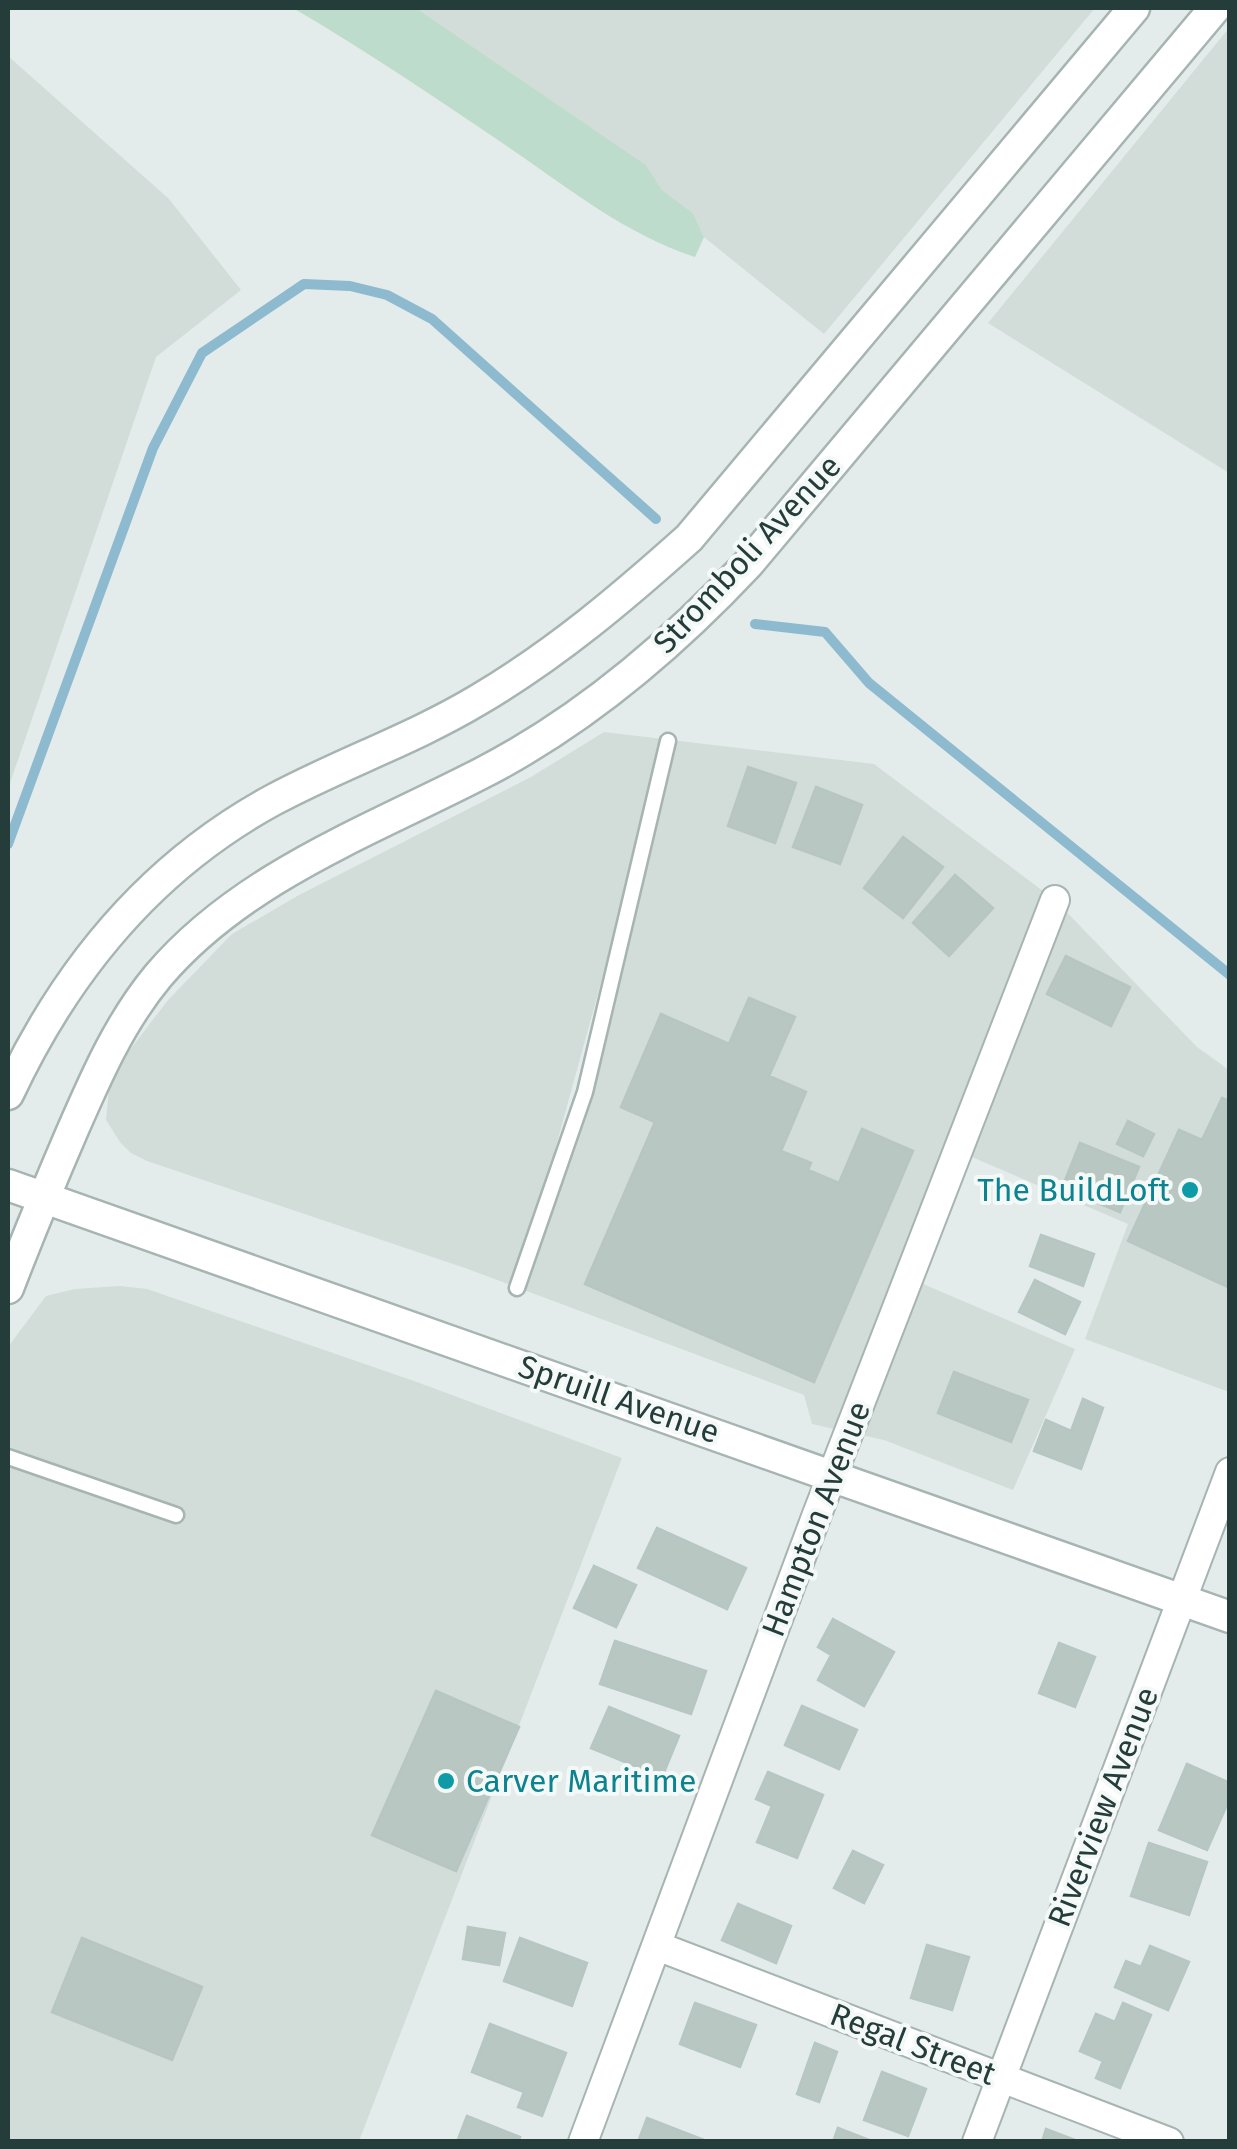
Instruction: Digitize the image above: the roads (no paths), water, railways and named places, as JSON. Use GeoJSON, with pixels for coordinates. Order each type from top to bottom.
{"type":"FeatureCollection","features":[{"type":"Feature","properties":{"kind":"street","name":"Stromboli Avenue"},"geometry":{"type":"LineString","coordinates":[[8,1094],[53,1007],[94,948],[150,890],[212,840],[270,802],[429,726],[526,670],[605,613],[689,538],[1134,8]]}},
{"type":"Feature","properties":{"kind":"street","name":"Stromboli Avenue"},"geometry":{"type":"LineString","coordinates":[[8,1288],[96,1078],[124,1022],[159,975],[201,934],[250,895],[302,864],[484,772],[578,714],[677,637],[748,564],[1215,8]]}},
{"type":"Feature","properties":{"kind":"street","name":"Hampton Avenue"},"geometry":{"type":"LineString","coordinates":[[583,2142],[832,1474],[1055,900]]}},
{"type":"Feature","properties":{"kind":"street","name":"Spruill Avenue"},"geometry":{"type":"LineString","coordinates":[[8,1185],[1230,1617]]}},
{"type":"Feature","properties":{"kind":"street","name":"Riverview Avenue"},"geometry":{"type":"LineString","coordinates":[[977,2142],[1230,1472]]}},
{"type":"Feature","properties":{"kind":"street","name":"Regal Street"},"geometry":{"type":"LineString","coordinates":[[657,1946],[1169,2142]]}},
{"type":"Feature","properties":{"kind":"lane"},"geometry":{"type":"LineString","coordinates":[[517,1288],[585,1092],[668,741]]}},
{"type":"Feature","properties":{"kind":"lane"},"geometry":{"type":"LineString","coordinates":[[8,1457],[176,1515]]}},
{"type":"Feature","properties":{"kind":"waterway"},"geometry":{"type":"LineString","coordinates":[[8,844],[153,448],[202,353],[304,284],[350,286],[387,295],[432,319],[656,519]]}},
{"type":"Feature","properties":{"kind":"waterway"},"geometry":{"type":"LineString","coordinates":[[755,624],[825,632],[869,683],[1230,975]]}},
{"type":"Feature","properties":{"kind":"place","name":"The BuildLoft"},"geometry":{"type":"Point","coordinates":[1190,1190]}},
{"type":"Feature","properties":{"kind":"place","name":"Carver Maritime"},"geometry":{"type":"Point","coordinates":[446,1781]}}]}
